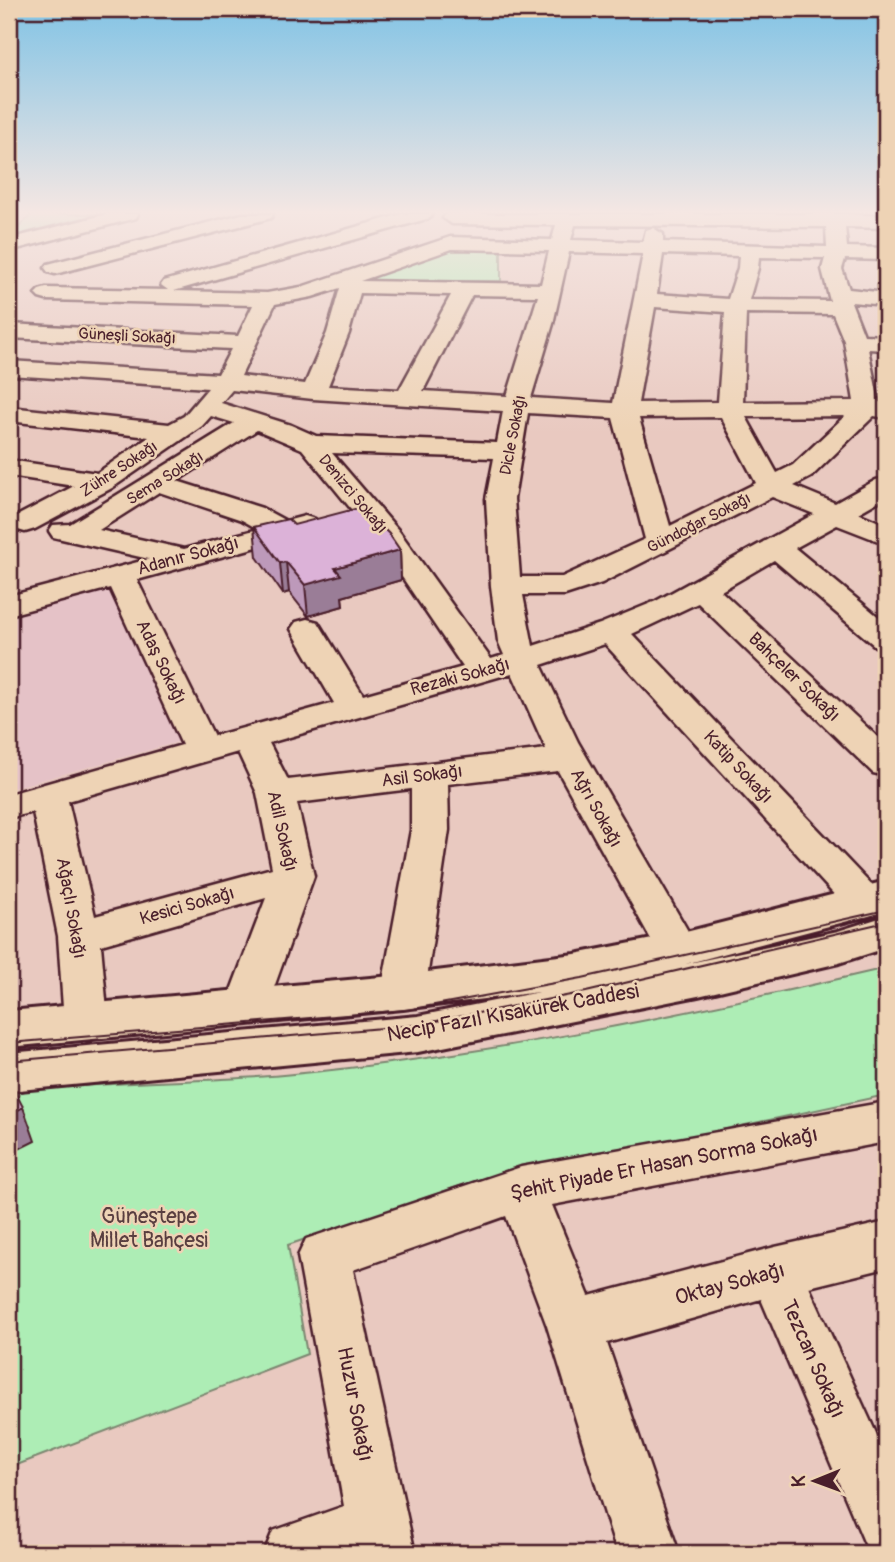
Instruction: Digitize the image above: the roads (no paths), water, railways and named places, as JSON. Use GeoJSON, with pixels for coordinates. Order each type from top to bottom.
{"type":"FeatureCollection","features":[{"type":"Feature","properties":{"kind":"main road","name":"Necip Fazıl Kısakürek Caddesi"},"geometry":{"type":"LineString","coordinates":[[9,1029],[402,992],[575,971],[879,911]]}},
{"type":"Feature","properties":{"kind":"main road","name":"Necip Fazıl Kısakürek Caddesi"},"geometry":{"type":"LineString","coordinates":[[9,1072],[418,1034],[698,979],[839,947],[879,911]]}},
{"type":"Feature","properties":{"kind":"street"},"geometry":{"type":"LineString","coordinates":[[18,331],[50,287]]}},
{"type":"Feature","properties":{"kind":"street"},"geometry":{"type":"LineString","coordinates":[[136,295],[164,287]]}},
{"type":"Feature","properties":{"kind":"street"},"geometry":{"type":"LineString","coordinates":[[46,294],[267,299],[332,287]]}},
{"type":"Feature","properties":{"kind":"street"},"geometry":{"type":"LineString","coordinates":[[313,392],[338,333],[352,287]]}},
{"type":"Feature","properties":{"kind":"street"},"geometry":{"type":"LineString","coordinates":[[407,398],[466,287],[551,290]]}},
{"type":"Feature","properties":{"kind":"street","name":"Dicle Sokağı"},"geometry":{"type":"LineString","coordinates":[[523,660],[514,640],[506,586],[500,499],[517,404],[552,287]]}},
{"type":"Feature","properties":{"kind":"street"},"geometry":{"type":"LineString","coordinates":[[647,287],[624,411],[660,542]]}},
{"type":"Feature","properties":{"kind":"street"},"geometry":{"type":"LineString","coordinates":[[740,287],[730,411],[771,486],[886,535]]}},
{"type":"Feature","properties":{"kind":"street"},"geometry":{"type":"LineString","coordinates":[[9,368],[226,382],[313,392],[624,411],[877,409],[861,373],[855,341],[840,301],[838,287]]}},
{"type":"Feature","properties":{"kind":"street"},"geometry":{"type":"LineString","coordinates":[[226,382],[267,299]]}},
{"type":"Feature","properties":{"kind":"street"},"geometry":{"type":"LineString","coordinates":[[645,300],[736,306],[886,299]]}},
{"type":"Feature","properties":{"kind":"street","name":"Güneşli Sokağı"},"geometry":{"type":"LineString","coordinates":[[18,331],[245,343]]}},
{"type":"Feature","properties":{"kind":"street"},"geometry":{"type":"LineString","coordinates":[[855,341],[886,343]]}},
{"type":"Feature","properties":{"kind":"street"},"geometry":{"type":"LineString","coordinates":[[861,373],[886,376]]}},
{"type":"Feature","properties":{"kind":"street","name":"Zühre Sokağı"},"geometry":{"type":"LineString","coordinates":[[17,522],[102,482],[193,421],[226,382]]}},
{"type":"Feature","properties":{"kind":"street"},"geometry":{"type":"LineString","coordinates":[[434,448],[447,400]]}},
{"type":"Feature","properties":{"kind":"street","name":"Denizci Sokağı"},"geometry":{"type":"LineString","coordinates":[[206,406],[311,443],[368,510],[482,670]]}},
{"type":"Feature","properties":{"kind":"street","name":"Gündoğar Sokağı"},"geometry":{"type":"LineString","coordinates":[[506,586],[565,586],[591,576],[802,471],[877,409]]}},
{"type":"Feature","properties":{"kind":"street"},"geometry":{"type":"LineString","coordinates":[[9,414],[173,432]]}},
{"type":"Feature","properties":{"kind":"street","name":"Sema Sokağı"},"geometry":{"type":"LineString","coordinates":[[75,533],[254,421]]}},
{"type":"Feature","properties":{"kind":"street"},"geometry":{"type":"LineString","coordinates":[[311,443],[509,451]]}},
{"type":"Feature","properties":{"kind":"street"},"geometry":{"type":"LineString","coordinates":[[9,468],[102,482]]}},
{"type":"Feature","properties":{"kind":"street"},"geometry":{"type":"LineString","coordinates":[[157,484],[252,513],[282,531]]}},
{"type":"Feature","properties":{"kind":"street","name":"Rezaki Sokağı"},"geometry":{"type":"LineString","coordinates":[[9,806],[353,706],[523,660],[611,631],[667,608],[886,486]]}},
{"type":"Feature","properties":{"kind":"street","name":"Adanır Sokağı"},"geometry":{"type":"LineString","coordinates":[[9,606],[368,510]]}},
{"type":"Feature","properties":{"kind":"street"},"geometry":{"type":"LineString","coordinates":[[17,522],[185,558]]}},
{"type":"Feature","properties":{"kind":"street"},"geometry":{"type":"LineString","coordinates":[[776,547],[886,639]]}},
{"type":"Feature","properties":{"kind":"street","name":"Adaş Sokağı"},"geometry":{"type":"LineString","coordinates":[[119,575],[202,749]]}},
{"type":"Feature","properties":{"kind":"street"},"geometry":{"type":"LineString","coordinates":[[9,588],[51,593]]}},
{"type":"Feature","properties":{"kind":"street","name":"Bahçeler Sokağı"},"geometry":{"type":"LineString","coordinates":[[701,589],[886,765]]}},
{"type":"Feature","properties":{"kind":"street"},"geometry":{"type":"LineString","coordinates":[[307,629],[353,706]]}},
{"type":"Feature","properties":{"kind":"street","name":"Katip Sokağı"},"geometry":{"type":"LineString","coordinates":[[611,631],[879,911]]}},
{"type":"Feature","properties":{"kind":"street","name":"Ağrı Sokağı"},"geometry":{"type":"LineString","coordinates":[[523,660],[569,758],[678,950]]}},
{"type":"Feature","properties":{"kind":"street","name":"Adil Sokağı"},"geometry":{"type":"LineString","coordinates":[[247,1006],[294,876],[276,793],[248,736]]}},
{"type":"Feature","properties":{"kind":"street","name":"Asil Sokağı"},"geometry":{"type":"LineString","coordinates":[[276,793],[569,758]]}},
{"type":"Feature","properties":{"kind":"street"},"geometry":{"type":"LineString","coordinates":[[402,992],[430,830],[429,776]]}},
{"type":"Feature","properties":{"kind":"street","name":"Ağaçlı Sokağı"},"geometry":{"type":"LineString","coordinates":[[48,795],[79,936],[86,1022]]}},
{"type":"Feature","properties":{"kind":"street","name":"Kesici Sokağı"},"geometry":{"type":"LineString","coordinates":[[79,936],[294,876]]}},
{"type":"Feature","properties":{"kind":"street","name":"Şehit Piyade Er Hasan Sorma Sokağı"},"geometry":{"type":"LineString","coordinates":[[324,1256],[521,1189],[886,1122]]}},
{"type":"Feature","properties":{"kind":"street"},"geometry":{"type":"LineString","coordinates":[[521,1189],[574,1326],[648,1553]]}},
{"type":"Feature","properties":{"kind":"street","name":"Oktay Sokağı"},"geometry":{"type":"LineString","coordinates":[[574,1326],[775,1271],[886,1245]]}},
{"type":"Feature","properties":{"kind":"street","name":"Huzur Sokağı"},"geometry":{"type":"LineString","coordinates":[[324,1256],[382,1539]]}},
{"type":"Feature","properties":{"kind":"street","name":"Tezcan Sokağı"},"geometry":{"type":"LineString","coordinates":[[775,1271],[886,1523]]}},
{"type":"Feature","properties":{"kind":"street"},"geometry":{"type":"LineString","coordinates":[[295,1553],[382,1539]]}},
{"type":"Feature","properties":{"kind":"tram line"},"geometry":{"type":"LineString","coordinates":[[9,1043],[407,1010],[582,978],[886,910]]}},
{"type":"Feature","properties":{"kind":"tram line"},"geometry":{"type":"LineString","coordinates":[[9,1061],[416,1025],[586,992],[886,922]]}},
{"type":"Feature","properties":{"kind":"park label","name":"Güneştepe Millet Bahçesi"},"geometry":{"type":"Point","coordinates":[149,1228]}}]}
